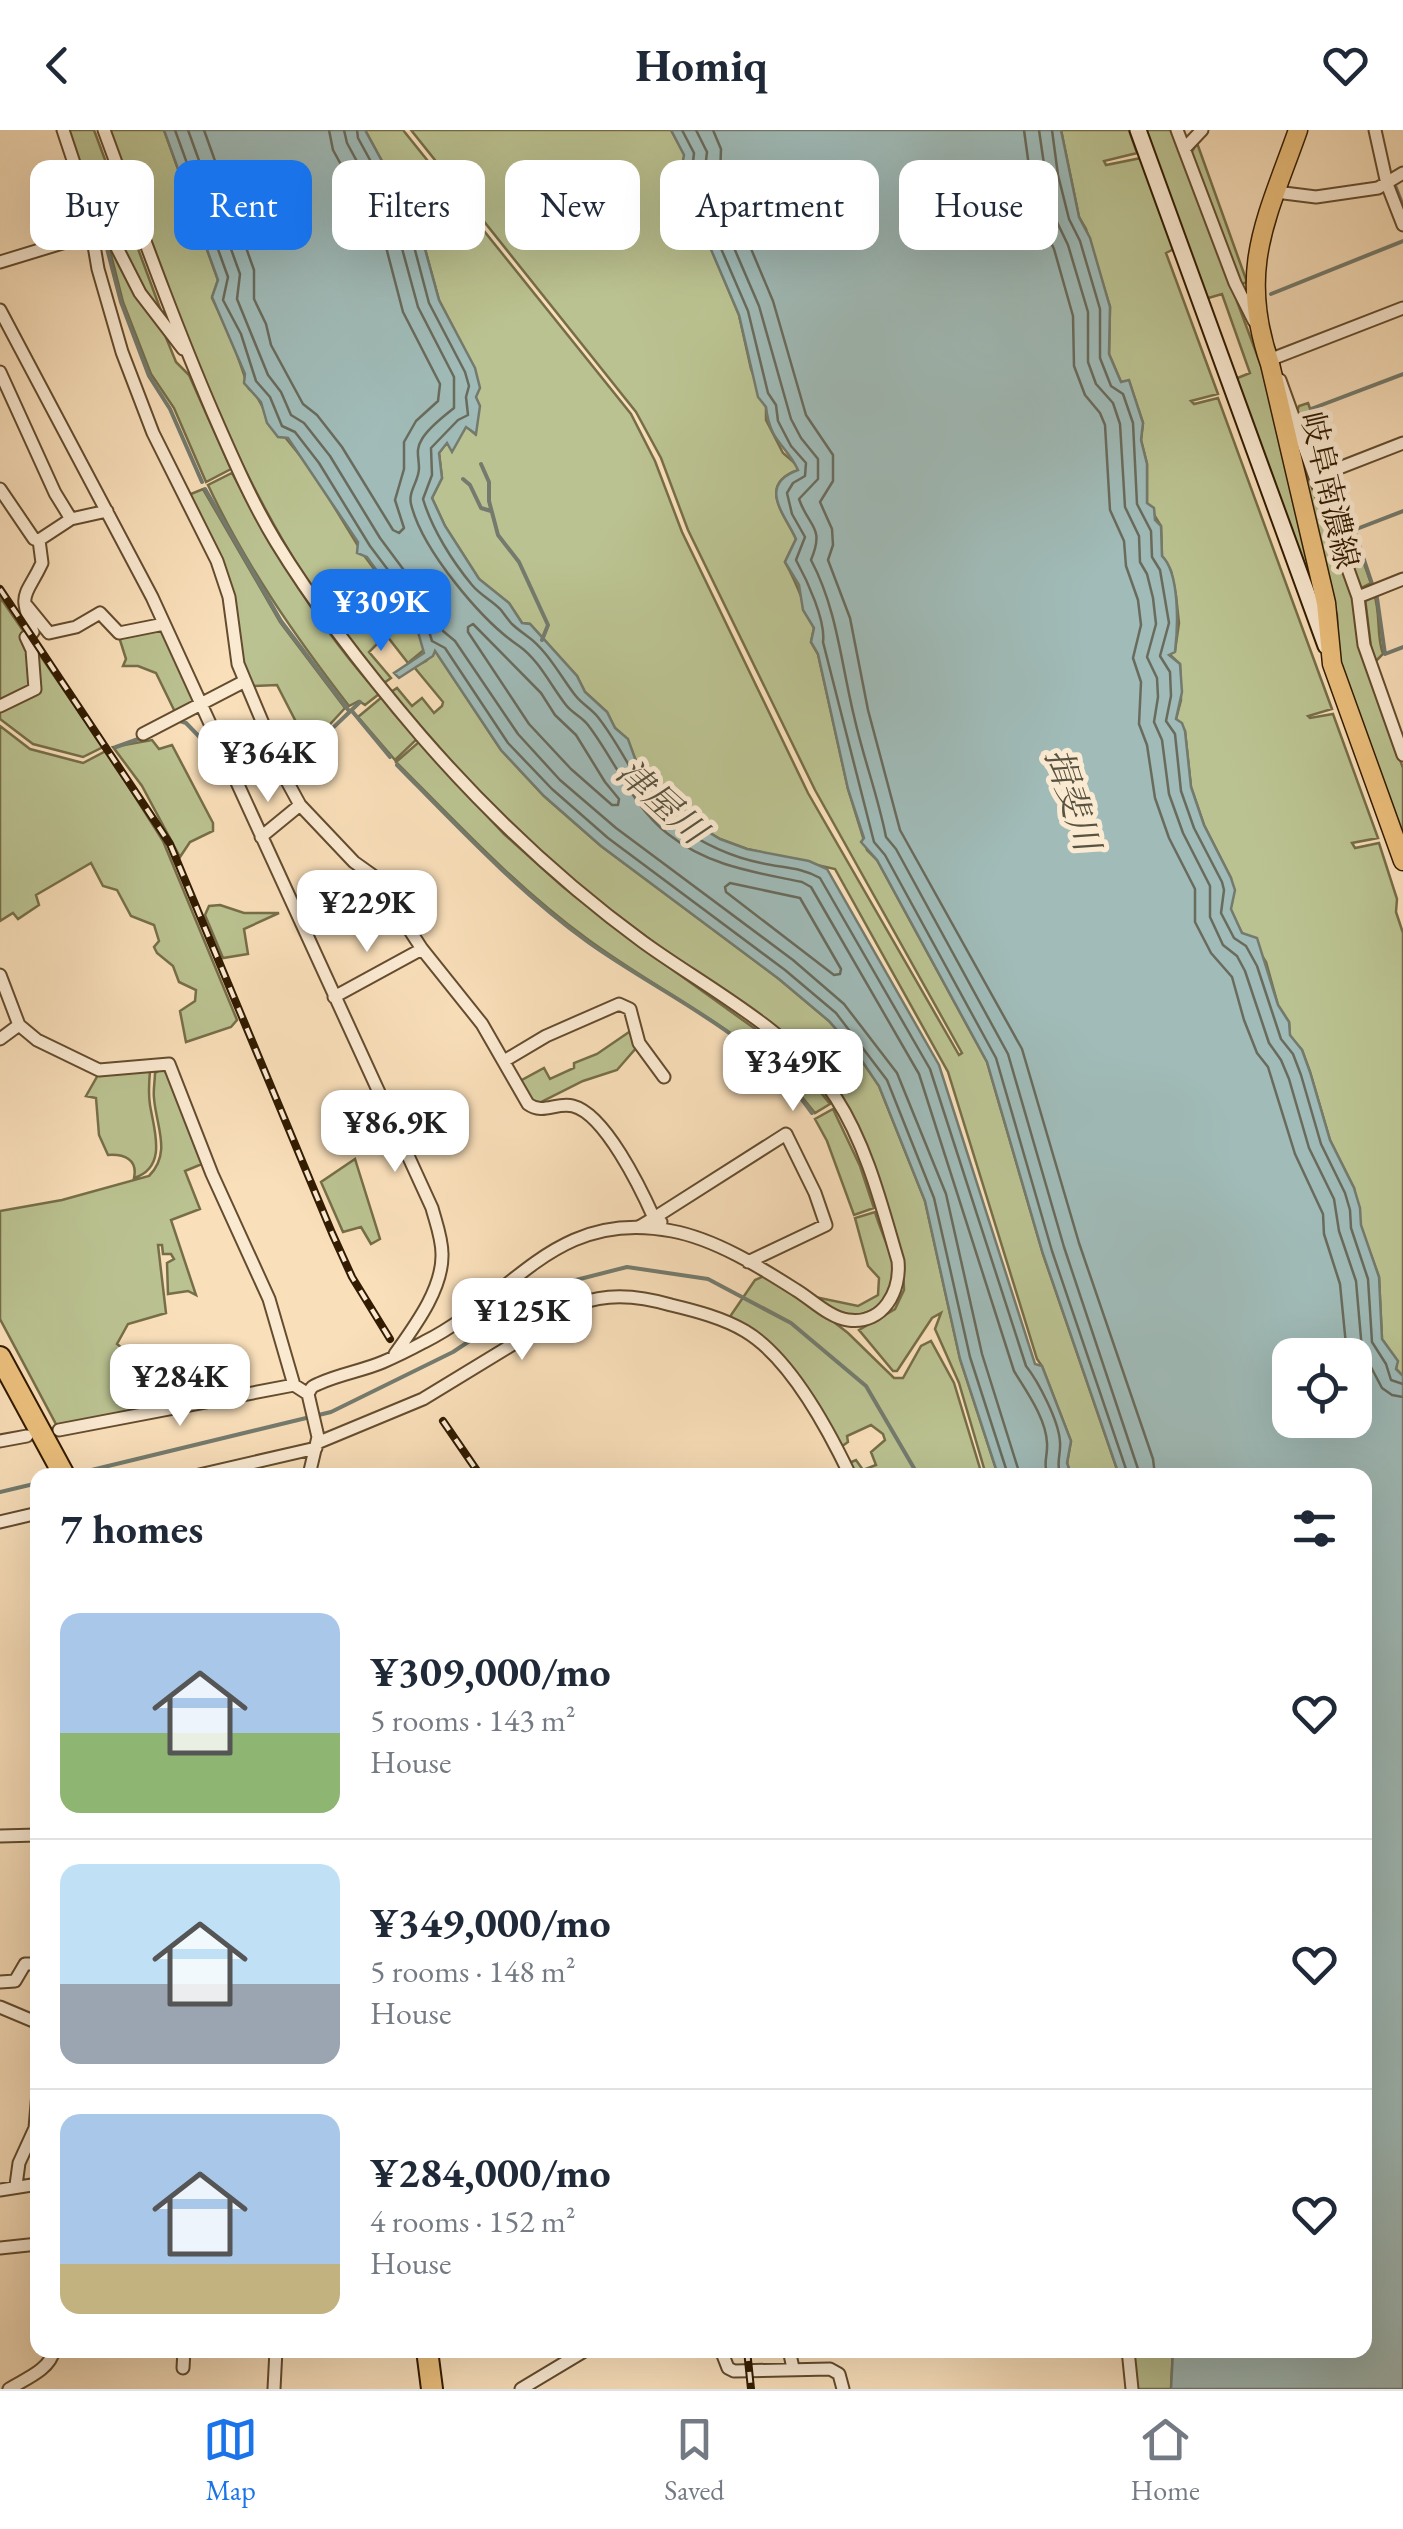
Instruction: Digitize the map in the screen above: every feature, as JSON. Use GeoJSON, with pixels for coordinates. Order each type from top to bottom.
{"type":"FeatureCollection","features":[{"type":"Feature","properties":{"kind":"highway"},"geometry":{"type":"LineString","coordinates":[[0,1357],[60,1468]]}},
{"type":"Feature","properties":{"kind":"highway"},"geometry":{"type":"LineString","coordinates":[[428,2358],[432,2389]]}},
{"type":"Feature","properties":{"kind":"main road"},"geometry":{"type":"LineString","coordinates":[[1138,130],[1332,664]]}},
{"type":"Feature","properties":{"kind":"main road","name":"岐阜南濃線"},"geometry":{"type":"LineString","coordinates":[[1298,130],[1254,262],[1258,328],[1270,362],[1326,603],[1332,664],[1403,861]]}},
{"type":"Feature","properties":{"kind":"street"},"geometry":{"type":"LineString","coordinates":[[63,130],[72,160]]}},
{"type":"Feature","properties":{"kind":"street"},"geometry":{"type":"LineString","coordinates":[[96,250],[98,269],[122,352],[152,433],[217,561],[229,596],[236,654],[245,682],[300,805],[354,862],[375,877],[422,948],[467,1002],[528,1104],[534,1108],[572,1106],[584,1111],[635,1176],[654,1218],[674,1231],[748,1262],[844,1320],[867,1318],[894,1298],[900,1276],[898,1260],[869,1170],[836,1099],[808,1064],[764,1026],[640,940],[508,828],[422,737],[326,616],[275,539],[238,468],[188,354],[104,130]]}},
{"type":"Feature","properties":{"kind":"street"},"geometry":{"type":"LineString","coordinates":[[1177,130],[1235,283],[1258,328]]}},
{"type":"Feature","properties":{"kind":"street"},"geometry":{"type":"LineString","coordinates":[[1184,148],[1202,130]]}},
{"type":"Feature","properties":{"kind":"street"},"geometry":{"type":"LineString","coordinates":[[1375,130],[1387,184],[1403,224]]}},
{"type":"Feature","properties":{"kind":"street"},"geometry":{"type":"LineString","coordinates":[[1276,192],[1316,197],[1387,184],[1403,173]]}},
{"type":"Feature","properties":{"kind":"street"},"geometry":{"type":"LineString","coordinates":[[0,262],[39,250]]}},
{"type":"Feature","properties":{"kind":"street"},"geometry":{"type":"LineString","coordinates":[[119,250],[140,293],[188,354]]}},
{"type":"Feature","properties":{"kind":"street"},"geometry":{"type":"LineString","coordinates":[[1403,308],[1270,362],[1285,390],[1358,597],[1364,646],[1396,716],[1403,754]]}},
{"type":"Feature","properties":{"kind":"street"},"geometry":{"type":"LineString","coordinates":[[0,310],[164,624],[432,1208],[442,1255],[437,1282],[393,1358]]}},
{"type":"Feature","properties":{"kind":"street"},"geometry":{"type":"LineString","coordinates":[[0,372],[70,520]]}},
{"type":"Feature","properties":{"kind":"street"},"geometry":{"type":"LineString","coordinates":[[1316,478],[1403,444]]}},
{"type":"Feature","properties":{"kind":"street"},"geometry":{"type":"LineString","coordinates":[[0,488],[34,539],[39,540]]}},
{"type":"Feature","properties":{"kind":"street"},"geometry":{"type":"LineString","coordinates":[[39,540],[70,520],[107,511]]}},
{"type":"Feature","properties":{"kind":"street"},"geometry":{"type":"LineString","coordinates":[[0,706],[34,689],[30,634],[23,604],[29,582],[42,563],[39,540]]}},
{"type":"Feature","properties":{"kind":"street"},"geometry":{"type":"LineString","coordinates":[[1358,597],[1403,579]]}},
{"type":"Feature","properties":{"kind":"street"},"geometry":{"type":"LineString","coordinates":[[23,604],[50,633],[76,627],[100,613],[119,633],[164,624]]}},
{"type":"Feature","properties":{"kind":"street"},"geometry":{"type":"LineString","coordinates":[[142,734],[245,682]]}},
{"type":"Feature","properties":{"kind":"street"},"geometry":{"type":"LineString","coordinates":[[261,837],[300,805]]}},
{"type":"Feature","properties":{"kind":"street"},"geometry":{"type":"LineString","coordinates":[[334,997],[422,948]]}},
{"type":"Feature","properties":{"kind":"street"},"geometry":{"type":"LineString","coordinates":[[0,975],[19,1025],[37,1040],[99,1070],[168,1064],[212,1174],[269,1298],[294,1385],[308,1394],[317,1443],[312,1468]]}},
{"type":"Feature","properties":{"kind":"street"},"geometry":{"type":"LineString","coordinates":[[504,1061],[546,1036],[620,1004],[630,1009],[640,1043],[664,1077]]}},
{"type":"Feature","properties":{"kind":"street"},"geometry":{"type":"LineString","coordinates":[[0,1039],[19,1025]]}},
{"type":"Feature","properties":{"kind":"street"},"geometry":{"type":"LineString","coordinates":[[639,1228],[786,1134],[826,1225],[748,1262]]}},
{"type":"Feature","properties":{"kind":"street"},"geometry":{"type":"LineString","coordinates":[[308,1394],[316,1384],[393,1358],[450,1330],[520,1271],[578,1237],[606,1230],[674,1231]]}},
{"type":"Feature","properties":{"kind":"street"},"geometry":{"type":"LineString","coordinates":[[225,1468],[317,1443],[423,1399],[579,1304],[591,1299],[628,1296],[649,1298],[706,1315],[756,1338],[810,1405],[846,1468]]}},
{"type":"Feature","properties":{"kind":"street"},"geometry":{"type":"LineString","coordinates":[[58,1430],[294,1385]]}},
{"type":"Feature","properties":{"kind":"street"},"geometry":{"type":"LineString","coordinates":[[0,1441],[27,1436]]}},
{"type":"Feature","properties":{"kind":"street"},"geometry":{"type":"LineString","coordinates":[[0,1522],[30,1514]]}},
{"type":"Feature","properties":{"kind":"street"},"geometry":{"type":"LineString","coordinates":[[0,1836],[30,1835]]}},
{"type":"Feature","properties":{"kind":"street"},"geometry":{"type":"LineString","coordinates":[[0,1982],[15,1982],[25,1964],[30,1964]]}},
{"type":"Feature","properties":{"kind":"street"},"geometry":{"type":"LineString","coordinates":[[0,2007],[30,2020]]}},
{"type":"Feature","properties":{"kind":"street"},"geometry":{"type":"LineString","coordinates":[[16,2185],[19,2163],[30,2139]]}},
{"type":"Feature","properties":{"kind":"street"},"geometry":{"type":"LineString","coordinates":[[0,2190],[30,2184]]}},
{"type":"Feature","properties":{"kind":"street"},"geometry":{"type":"LineString","coordinates":[[0,2248],[30,2245]]}},
{"type":"Feature","properties":{"kind":"street"},"geometry":{"type":"LineString","coordinates":[[9,2389],[52,2358]]}},
{"type":"Feature","properties":{"kind":"street"},"geometry":{"type":"LineString","coordinates":[[182,2368],[183,2358]]}},
{"type":"Feature","properties":{"kind":"street"},"geometry":{"type":"LineString","coordinates":[[274,2389],[276,2358]]}},
{"type":"Feature","properties":{"kind":"street"},"geometry":{"type":"LineString","coordinates":[[521,2389],[573,2358]]}},
{"type":"Feature","properties":{"kind":"street"},"geometry":{"type":"LineString","coordinates":[[724,2358],[734,2371],[830,2369],[840,2374],[844,2389]]}},
{"type":"Feature","properties":{"kind":"street"},"geometry":{"type":"LineString","coordinates":[[791,2358],[794,2368]]}},
{"type":"Feature","properties":{"kind":"street"},"geometry":{"type":"LineString","coordinates":[[1129,2358],[1132,2389]]}},
{"type":"Feature","properties":{"kind":"green space"},"geometry":{"type":"Polygon","coordinates":[[[68,130],[94,130],[105,160],[79,160],[68,130]]]}},
{"type":"Feature","properties":{"kind":"green space"},"geometry":{"type":"Polygon","coordinates":[[[109,130],[164,130],[175,160],[174,250],[207,250],[218,280],[212,298],[249,389],[311,469],[363,554],[416,625],[425,649],[408,663],[376,622],[368,627],[378,643],[369,652],[391,678],[384,683],[311,586],[271,520],[218,412],[153,250],[154,160],[120,160],[109,130]]]}},
{"type":"Feature","properties":{"kind":"green space"},"geometry":{"type":"Polygon","coordinates":[[[365,130],[403,130],[427,160],[381,160],[365,130]]]}},
{"type":"Feature","properties":{"kind":"green space"},"geometry":{"type":"Polygon","coordinates":[[[411,130],[671,130],[686,160],[660,160],[660,250],[712,250],[739,315],[751,369],[766,407],[766,420],[783,453],[797,465],[798,470],[785,476],[776,492],[796,539],[785,562],[814,628],[811,642],[818,654],[848,789],[867,850],[877,860],[987,1062],[1043,1254],[1117,1468],[1069,1468],[1071,1441],[1037,1359],[948,1072],[835,869],[747,849],[720,839],[681,815],[636,761],[627,739],[615,728],[607,712],[585,692],[577,676],[530,624],[522,623],[509,603],[479,579],[445,526],[432,498],[442,478],[439,453],[447,442],[452,450],[466,426],[475,434],[474,368],[439,300],[425,250],[485,250],[485,232],[631,414],[655,461],[682,532],[808,793],[959,1055],[962,1053],[815,790],[688,530],[661,458],[636,412],[507,250],[640,250],[640,160],[505,160],[505,248],[485,223],[485,160],[435,160],[411,130]]]}},
{"type":"Feature","properties":{"kind":"green space"},"geometry":{"type":"Polygon","coordinates":[[[1061,130],[1129,130],[1137,153],[1104,161],[1106,165],[1141,158],[1174,249],[1166,253],[1218,394],[1191,401],[1194,404],[1218,398],[1332,709],[1308,716],[1333,714],[1378,838],[1352,843],[1355,848],[1379,843],[1397,899],[1396,912],[1403,933],[1403,1376],[1382,1339],[1379,1277],[1360,1225],[1354,1188],[1330,1140],[1310,1072],[1302,1050],[1290,1036],[1289,1022],[1278,1005],[1266,962],[1250,937],[1242,933],[1230,910],[1231,878],[1204,825],[1191,787],[1185,731],[1176,719],[1181,700],[1180,664],[1169,654],[1175,651],[1179,623],[1176,596],[1171,571],[1162,556],[1161,526],[1147,503],[1143,423],[1129,381],[1121,382],[1109,354],[1110,307],[1079,217],[1061,130]]]}},
{"type":"Feature","properties":{"kind":"green space"},"geometry":{"type":"Polygon","coordinates":[[[1144,130],[1173,130],[1272,395],[1321,618],[1235,379],[1250,373],[1222,294],[1205,299],[1144,130]]]}},
{"type":"Feature","properties":{"kind":"green space"},"geometry":{"type":"Polygon","coordinates":[[[1197,143],[1247,282],[1242,284],[1191,153],[1197,143]]]}},
{"type":"Feature","properties":{"kind":"green space"},"geometry":{"type":"Polygon","coordinates":[[[110,250],[115,250],[165,335],[176,362],[189,375],[231,469],[206,482],[174,408],[151,374],[123,302],[110,250]]]}},
{"type":"Feature","properties":{"kind":"green space"},"geometry":{"type":"Polygon","coordinates":[[[118,250],[138,250],[167,327],[118,250]]]}},
{"type":"Feature","properties":{"kind":"green space"},"geometry":{"type":"Polygon","coordinates":[[[1287,401],[1359,612],[1360,648],[1403,768],[1403,844],[1339,668],[1337,615],[1324,575],[1287,401]]]}},
{"type":"Feature","properties":{"kind":"green space"},"geometry":{"type":"Polygon","coordinates":[[[1308,403],[1332,468],[1323,471],[1317,468],[1296,413],[1299,406],[1308,403]]]}},
{"type":"Feature","properties":{"kind":"green space"},"geometry":{"type":"Polygon","coordinates":[[[232,473],[299,588],[379,694],[365,705],[359,701],[349,706],[291,627],[238,544],[208,485],[232,473]]]}},
{"type":"Feature","properties":{"kind":"green space"},"geometry":{"type":"Polygon","coordinates":[[[1332,474],[1371,583],[1359,589],[1321,484],[1332,474]]]}},
{"type":"Feature","properties":{"kind":"green space"},"geometry":{"type":"Polygon","coordinates":[[[203,489],[280,622],[345,708],[309,747],[277,685],[251,686],[240,662],[232,596],[186,496],[203,489]]]}},
{"type":"Feature","properties":{"kind":"green space"},"geometry":{"type":"Polygon","coordinates":[[[1374,594],[1383,654],[1373,664],[1365,598],[1374,594]]]}},
{"type":"Feature","properties":{"kind":"green space"},"geometry":{"type":"Polygon","coordinates":[[[0,597],[24,632],[33,686],[0,703],[0,597]]]}},
{"type":"Feature","properties":{"kind":"green space"},"geometry":{"type":"Polygon","coordinates":[[[161,628],[195,702],[176,714],[156,673],[138,666],[123,666],[126,659],[119,637],[161,628]]]}},
{"type":"Feature","properties":{"kind":"green space"},"geometry":{"type":"Polygon","coordinates":[[[33,645],[103,747],[83,757],[33,744],[0,719],[0,709],[34,694],[33,645]]]}},
{"type":"Feature","properties":{"kind":"green space"},"geometry":{"type":"Polygon","coordinates":[[[435,650],[501,750],[544,796],[601,846],[779,979],[829,1021],[856,1052],[879,1086],[925,1201],[960,1359],[996,1468],[984,1468],[959,1383],[935,1329],[941,1313],[932,1318],[897,1371],[859,1330],[895,1309],[904,1290],[903,1260],[873,1168],[804,1054],[569,879],[468,780],[391,692],[397,688],[412,706],[422,698],[434,713],[442,706],[443,702],[414,667],[435,650]]]}},
{"type":"Feature","properties":{"kind":"green space"},"geometry":{"type":"Polygon","coordinates":[[[382,697],[417,739],[395,760],[358,717],[382,697]]]}},
{"type":"Feature","properties":{"kind":"green space"},"geometry":{"type":"Polygon","coordinates":[[[0,726],[30,749],[83,763],[106,751],[163,841],[237,1020],[231,1027],[186,1042],[180,1011],[195,1001],[196,990],[179,982],[173,966],[157,953],[154,947],[159,941],[154,925],[131,916],[117,890],[103,886],[91,863],[36,895],[39,905],[18,919],[13,913],[0,921],[0,726]]]}},
{"type":"Feature","properties":{"kind":"green space"},"geometry":{"type":"Polygon","coordinates":[[[152,740],[159,749],[172,745],[213,823],[213,831],[190,842],[180,857],[142,786],[113,747],[152,740]]]}},
{"type":"Feature","properties":{"kind":"green space"},"geometry":{"type":"Polygon","coordinates":[[[419,742],[504,834],[562,886],[790,1054],[830,1104],[815,1113],[790,1084],[736,1037],[617,960],[535,898],[396,762],[419,742]]]}},
{"type":"Feature","properties":{"kind":"green space"},"geometry":{"type":"Polygon","coordinates":[[[220,905],[244,913],[279,913],[244,929],[248,954],[223,958],[205,915],[209,906],[220,905]]]}},
{"type":"Feature","properties":{"kind":"green space"},"geometry":{"type":"Polygon","coordinates":[[[632,1030],[637,1047],[617,1070],[583,1081],[537,1104],[530,1100],[520,1081],[544,1068],[550,1079],[632,1030]]]}},
{"type":"Feature","properties":{"kind":"green space"},"geometry":{"type":"Polygon","coordinates":[[[162,1069],[169,1075],[202,1164],[185,1171],[200,1209],[171,1220],[196,1295],[188,1291],[168,1294],[167,1263],[174,1259],[171,1254],[163,1254],[162,1245],[158,1245],[166,1313],[128,1324],[117,1344],[144,1366],[143,1380],[132,1402],[176,1397],[189,1399],[189,1403],[57,1426],[0,1319],[0,1211],[62,1200],[149,1176],[160,1158],[154,1092],[155,1073],[162,1069]]]}},
{"type":"Feature","properties":{"kind":"green space"},"geometry":{"type":"Polygon","coordinates":[[[150,1071],[155,1157],[145,1173],[134,1178],[132,1162],[108,1155],[99,1135],[96,1098],[86,1096],[98,1075],[150,1071]]]}},
{"type":"Feature","properties":{"kind":"green space"},"geometry":{"type":"Polygon","coordinates":[[[833,1109],[860,1166],[874,1208],[854,1215],[815,1119],[833,1109]]]}},
{"type":"Feature","properties":{"kind":"green space"},"geometry":{"type":"Polygon","coordinates":[[[355,1159],[380,1239],[371,1244],[361,1227],[343,1232],[321,1182],[355,1159]]]}},
{"type":"Feature","properties":{"kind":"green space"},"geometry":{"type":"Polygon","coordinates":[[[875,1212],[894,1266],[893,1284],[877,1307],[869,1312],[846,1314],[815,1297],[858,1306],[878,1295],[879,1278],[868,1266],[855,1218],[875,1212]]]}},
{"type":"Feature","properties":{"kind":"green space"},"geometry":{"type":"Polygon","coordinates":[[[764,1276],[799,1295],[848,1333],[894,1378],[903,1378],[921,1346],[931,1341],[954,1383],[980,1468],[868,1468],[876,1465],[871,1452],[885,1440],[871,1425],[847,1436],[848,1442],[841,1447],[813,1401],[729,1318],[755,1280],[764,1276]]]}},
{"type":"Feature","properties":{"kind":"green space"},"geometry":{"type":"Polygon","coordinates":[[[1133,2358],[1173,2358],[1171,2389],[1137,2389],[1133,2358]]]}},
{"type":"Feature","properties":{"kind":"water","name":"津屋川"},"geometry":{"type":"Polygon","coordinates":[[[164,130],[365,130],[381,160],[332,160],[332,250],[425,250],[439,300],[475,368],[480,388],[476,397],[480,406],[476,434],[466,427],[452,452],[447,443],[439,453],[442,478],[432,498],[445,526],[479,579],[509,603],[522,623],[530,624],[577,676],[585,692],[607,712],[615,728],[628,739],[636,761],[681,815],[720,839],[747,849],[809,861],[827,869],[939,1065],[1035,1364],[1042,1366],[1071,1441],[1069,1468],[996,1468],[960,1359],[925,1201],[879,1086],[856,1052],[829,1021],[779,979],[601,846],[544,796],[501,750],[435,651],[399,678],[394,673],[424,653],[416,625],[367,557],[357,553],[358,542],[288,438],[278,437],[267,423],[261,402],[244,383],[245,374],[212,297],[218,280],[207,250],[312,250],[312,160],[175,160],[164,130]]]}},
{"type":"Feature","properties":{"kind":"water","name":"揖斐川"},"geometry":{"type":"Polygon","coordinates":[[[671,130],[1061,130],[1079,217],[1090,238],[1110,307],[1109,354],[1121,382],[1129,380],[1143,423],[1147,503],[1154,508],[1155,520],[1161,526],[1162,556],[1175,587],[1176,641],[1175,652],[1169,655],[1180,664],[1182,692],[1176,719],[1185,731],[1191,787],[1235,890],[1231,909],[1242,933],[1257,938],[1278,1005],[1310,1072],[1330,1140],[1354,1188],[1361,1225],[1379,1277],[1382,1339],[1398,1361],[1396,1369],[1403,1376],[1403,2389],[1171,2389],[1173,2358],[1372,2358],[1372,1468],[1117,1468],[1043,1254],[987,1062],[877,860],[861,842],[864,838],[848,789],[818,654],[811,642],[814,628],[803,610],[799,585],[785,562],[796,539],[776,492],[785,476],[798,470],[775,436],[766,407],[758,397],[739,315],[711,250],[879,250],[879,160],[683,160],[671,130]]]}},
{"type":"Feature","properties":{"kind":"waterway"},"geometry":{"type":"LineString","coordinates":[[1394,183],[1403,206]]}},
{"type":"Feature","properties":{"kind":"waterway"},"geometry":{"type":"LineString","coordinates":[[1271,294],[1403,241]]}},
{"type":"Feature","properties":{"kind":"waterway"},"geometry":{"type":"LineString","coordinates":[[107,250],[121,302],[149,376],[170,409],[202,482]]}},
{"type":"Feature","properties":{"kind":"waterway"},"geometry":{"type":"LineString","coordinates":[[1332,467],[1311,409],[1403,374]]}},
{"type":"Feature","properties":{"kind":"waterway"},"geometry":{"type":"LineString","coordinates":[[481,464],[489,482],[489,501],[498,535],[519,562],[548,625],[542,640]]}},
{"type":"Feature","properties":{"kind":"waterway"},"geometry":{"type":"LineString","coordinates":[[1335,478],[1353,530]]}},
{"type":"Feature","properties":{"kind":"waterway"},"geometry":{"type":"LineString","coordinates":[[463,479],[481,508],[491,511]]}},
{"type":"Feature","properties":{"kind":"waterway"},"geometry":{"type":"LineString","coordinates":[[205,489],[281,621],[349,711]]}},
{"type":"Feature","properties":{"kind":"waterway"},"geometry":{"type":"LineString","coordinates":[[1372,584],[1354,530],[1403,511]]}},
{"type":"Feature","properties":{"kind":"waterway"},"geometry":{"type":"LineString","coordinates":[[1377,598],[1385,654],[1403,647]]}},
{"type":"Feature","properties":{"kind":"waterway"},"geometry":{"type":"LineString","coordinates":[[287,765],[360,702]]}},
{"type":"Feature","properties":{"kind":"waterway"},"geometry":{"type":"LineString","coordinates":[[352,711],[390,757]]}},
{"type":"Feature","properties":{"kind":"waterway"},"geometry":{"type":"LineString","coordinates":[[180,721],[218,756]]}},
{"type":"Feature","properties":{"kind":"waterway"},"geometry":{"type":"LineString","coordinates":[[116,747],[144,737]]}},
{"type":"Feature","properties":{"kind":"waterway"},"geometry":{"type":"LineString","coordinates":[[230,753],[269,744]]}},
{"type":"Feature","properties":{"kind":"waterway"},"geometry":{"type":"LineString","coordinates":[[397,765],[537,902],[617,962],[737,1039],[790,1085],[812,1113]]}},
{"type":"Feature","properties":{"kind":"waterway"},"geometry":{"type":"LineString","coordinates":[[100,1468],[331,1412],[453,1352],[525,1304],[568,1282],[627,1267],[708,1279],[791,1323],[866,1386],[914,1468]]}},
{"type":"Feature","properties":{"kind":"waterway"},"geometry":{"type":"LineString","coordinates":[[0,1492],[30,1485]]}},
{"type":"Feature","properties":{"kind":"railway"},"geometry":{"type":"LineString","coordinates":[[0,589],[170,844],[332,1233],[352,1277],[390,1339]]}},
{"type":"Feature","properties":{"kind":"railway"},"geometry":{"type":"LineString","coordinates":[[443,1421],[475,1468]]}},
{"type":"Feature","properties":{"kind":"railway"},"geometry":{"type":"LineString","coordinates":[[748,2358],[751,2389]]}}]}
